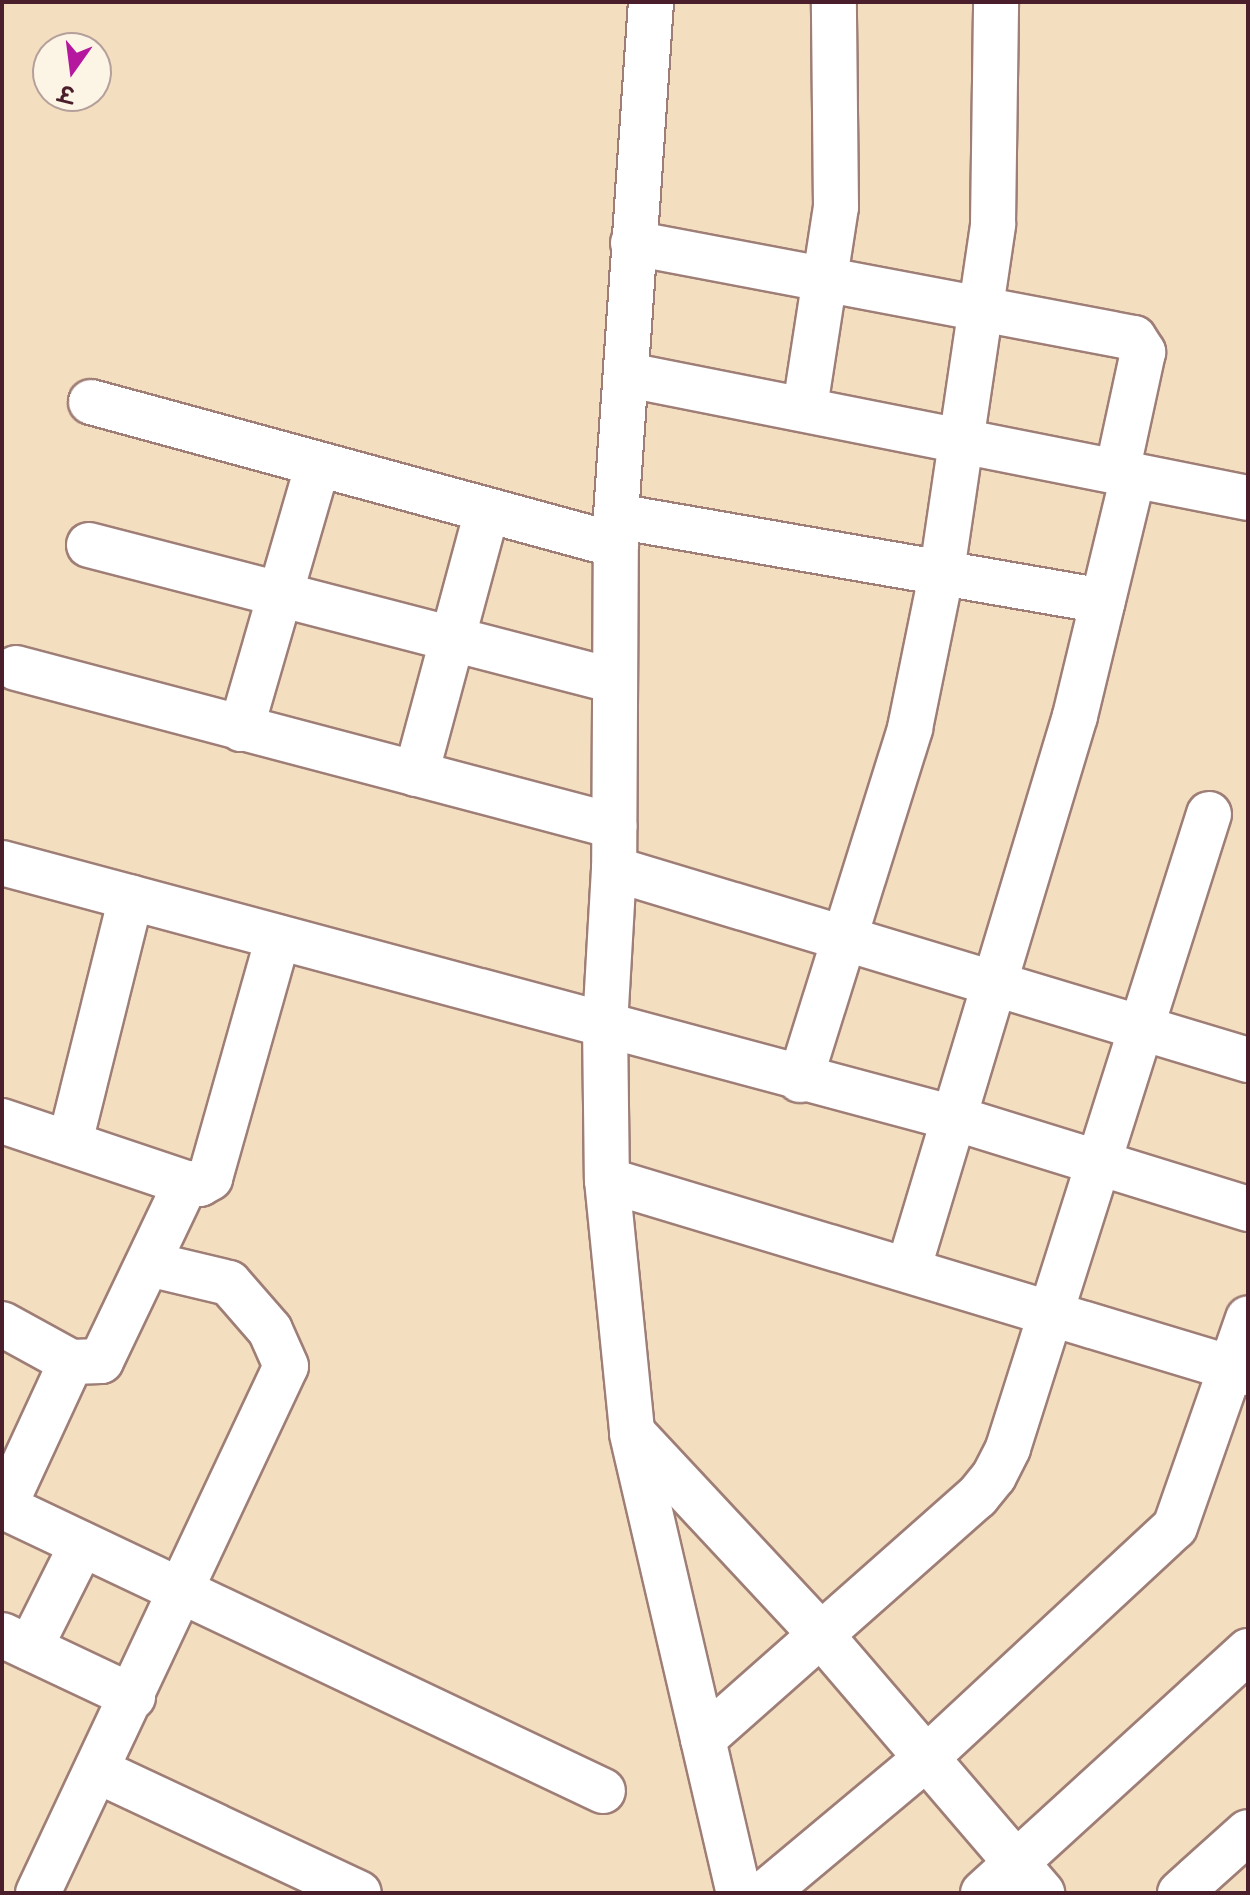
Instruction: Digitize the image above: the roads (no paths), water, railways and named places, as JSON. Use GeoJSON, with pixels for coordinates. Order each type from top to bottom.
{"type":"FeatureCollection","features":[{"type":"Feature","properties":{"kind":"street"},"geometry":{"type":"LineString","coordinates":[[651,2],[616,530],[614,869],[605,1024],[607,1180],[632,1432],[739,1893]]}},
{"type":"Feature","properties":{"kind":"street"},"geometry":{"type":"LineString","coordinates":[[805,407],[825,279],[838,145],[834,2]]}},
{"type":"Feature","properties":{"kind":"street"},"geometry":{"type":"LineString","coordinates":[[800,1080],[848,936],[910,728],[942,571],[964,443],[993,210],[996,2]]}},
{"type":"Feature","properties":{"kind":"street"},"geometry":{"type":"LineString","coordinates":[[633,243],[983,306],[1142,343],[1125,474],[1103,601],[1075,716],[909,1267]]}},
{"type":"Feature","properties":{"kind":"street"},"geometry":{"type":"LineString","coordinates":[[628,375],[805,407],[964,443],[1125,474],[1246,490]]}},
{"type":"Feature","properties":{"kind":"street"},"geometry":{"type":"LineString","coordinates":[[91,402],[317,467],[487,511],[942,571],[1103,601]]}},
{"type":"Feature","properties":{"kind":"street"},"geometry":{"type":"LineString","coordinates":[[241,729],[317,467]]}},
{"type":"Feature","properties":{"kind":"street"},"geometry":{"type":"LineString","coordinates":[[416,774],[487,511]]}},
{"type":"Feature","properties":{"kind":"street"},"geometry":{"type":"LineString","coordinates":[[89,545],[278,598],[615,681]]}},
{"type":"Feature","properties":{"kind":"street"},"geometry":{"type":"LineString","coordinates":[[16,668],[614,826]]}},
{"type":"Feature","properties":{"kind":"street"},"geometry":{"type":"LineString","coordinates":[[703,1739],[977,1497],[994,1476],[1209,814]]}},
{"type":"Feature","properties":{"kind":"street"},"geometry":{"type":"LineString","coordinates":[[2,863],[605,1024],[800,1080],[954,1118],[1248,1208]]}},
{"type":"Feature","properties":{"kind":"street"},"geometry":{"type":"LineString","coordinates":[[614,869],[848,936],[1248,1060]]}},
{"type":"Feature","properties":{"kind":"street"},"geometry":{"type":"LineString","coordinates":[[70,1142],[131,898]]}},
{"type":"Feature","properties":{"kind":"street"},"geometry":{"type":"LineString","coordinates":[[2,1121],[186,1183],[200,1184],[210,1178],[217,1164],[278,937]]}},
{"type":"Feature","properties":{"kind":"street"},"geometry":{"type":"LineString","coordinates":[[607,1180],[909,1267],[1240,1371]]}},
{"type":"Feature","properties":{"kind":"street"},"geometry":{"type":"LineString","coordinates":[[2,1324],[71,1362],[101,1361],[186,1183]]}},
{"type":"Feature","properties":{"kind":"street"},"geometry":{"type":"LineString","coordinates":[[38,1893],[183,1592],[286,1366],[270,1330],[229,1283],[149,1264]]}},
{"type":"Feature","properties":{"kind":"street"},"geometry":{"type":"LineString","coordinates":[[765,1893],[925,1759],[1175,1527],[1240,1371],[1248,1318]]}},
{"type":"Feature","properties":{"kind":"street"},"geometry":{"type":"LineString","coordinates":[[71,1362],[3,1506],[603,1791]]}},
{"type":"Feature","properties":{"kind":"street"},"geometry":{"type":"LineString","coordinates":[[632,1432],[821,1635],[1028,1879]]}},
{"type":"Feature","properties":{"kind":"street"},"geometry":{"type":"LineString","coordinates":[[82,1544],[16,1642],[133,1697]]}},
{"type":"Feature","properties":{"kind":"street"},"geometry":{"type":"LineString","coordinates":[[983,1893],[1028,1879],[1248,1651]]}},
{"type":"Feature","properties":{"kind":"street"},"geometry":{"type":"LineString","coordinates":[[98,1771],[359,1893]]}},
{"type":"Feature","properties":{"kind":"street"},"geometry":{"type":"LineString","coordinates":[[1180,1893],[1248,1832]]}}]}
